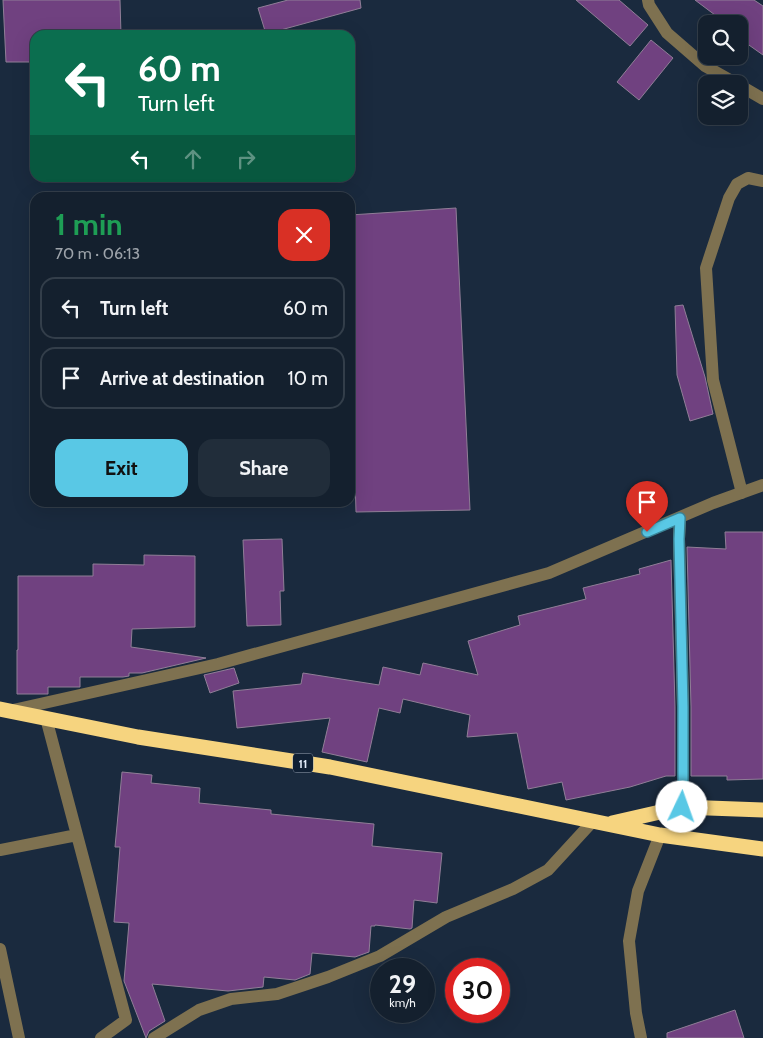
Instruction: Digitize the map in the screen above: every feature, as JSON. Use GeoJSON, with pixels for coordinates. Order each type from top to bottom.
{"type":"FeatureCollection","features":[{"type":"Feature","properties":{"kind":"highway","name":"11"},"geometry":{"type":"LineString","coordinates":[[5,710],[138,737],[330,767],[660,835],[763,849]]}},
{"type":"Feature","properties":{"kind":"highway","name":"11"},"geometry":{"type":"LineString","coordinates":[[599,822],[682,805],[763,810]]}},
{"type":"Feature","properties":{"kind":"street"},"geometry":{"type":"LineString","coordinates":[[648,0],[649,5],[667,34],[706,66],[722,75]]}},
{"type":"Feature","properties":{"kind":"street"},"geometry":{"type":"LineString","coordinates":[[748,90],[763,99]]}},
{"type":"Feature","properties":{"kind":"street"},"geometry":{"type":"LineString","coordinates":[[742,493],[713,380],[706,268],[729,198],[737,184],[748,178],[763,181]]}},
{"type":"Feature","properties":{"kind":"street"},"geometry":{"type":"LineString","coordinates":[[5,710],[218,664],[549,574],[713,503],[763,485]]}},
{"type":"Feature","properties":{"kind":"street"},"geometry":{"type":"LineString","coordinates":[[680,518],[683,707],[682,805]]}},
{"type":"Feature","properties":{"kind":"street"},"geometry":{"type":"LineString","coordinates":[[46,718],[126,1020],[101,1038]]}},
{"type":"Feature","properties":{"kind":"street"},"geometry":{"type":"LineString","coordinates":[[154,1038],[199,1010],[231,999],[277,994],[328,977],[380,956],[446,916],[514,889],[548,870],[599,822]]}},
{"type":"Feature","properties":{"kind":"street"},"geometry":{"type":"LineString","coordinates":[[0,850],[77,835]]}},
{"type":"Feature","properties":{"kind":"street"},"geometry":{"type":"LineString","coordinates":[[641,1038],[636,1013],[629,941],[638,891],[660,835]]}},
{"type":"Feature","properties":{"kind":"street"},"geometry":{"type":"LineString","coordinates":[[0,949],[18,1038]]}},
{"type":"Feature","properties":{"kind":"building"},"geometry":{"type":"Polygon","coordinates":[[[3,0],[120,0],[121,30],[30,30],[30,62],[6,62],[3,0]]]}},
{"type":"Feature","properties":{"kind":"building"},"geometry":{"type":"Polygon","coordinates":[[[288,0],[360,0],[361,8],[281,30],[265,30],[258,8],[288,0]]]}},
{"type":"Feature","properties":{"kind":"building"},"geometry":{"type":"Polygon","coordinates":[[[576,0],[619,0],[648,25],[630,46],[576,0]]]}},
{"type":"Feature","properties":{"kind":"building"},"geometry":{"type":"Polygon","coordinates":[[[695,0],[754,0],[763,6],[763,55],[748,44],[748,15],[715,15],[695,0]]]}},
{"type":"Feature","properties":{"kind":"building"},"geometry":{"type":"Polygon","coordinates":[[[651,40],[673,58],[639,100],[617,82],[651,40]]]}},
{"type":"Feature","properties":{"kind":"building"},"geometry":{"type":"Polygon","coordinates":[[[456,208],[470,510],[356,512],[355,215],[456,208]]]}},
{"type":"Feature","properties":{"kind":"building"},"geometry":{"type":"Polygon","coordinates":[[[683,305],[705,377],[713,414],[690,421],[677,375],[675,306],[683,305]]]}},
{"type":"Feature","properties":{"kind":"building"},"geometry":{"type":"Polygon","coordinates":[[[725,532],[763,532],[763,779],[727,780],[727,776],[691,776],[687,547],[726,549],[725,532]]]}},
{"type":"Feature","properties":{"kind":"building"},"geometry":{"type":"Polygon","coordinates":[[[282,539],[284,591],[280,591],[281,625],[247,626],[243,540],[282,539]]]}},
{"type":"Feature","properties":{"kind":"building"},"geometry":{"type":"Polygon","coordinates":[[[144,555],[195,556],[195,627],[132,629],[131,647],[206,658],[142,673],[129,673],[129,676],[123,677],[80,677],[80,687],[48,687],[48,694],[17,694],[18,576],[93,576],[93,564],[144,565],[144,555]]]}},
{"type":"Feature","properties":{"kind":"building"},"geometry":{"type":"Polygon","coordinates":[[[671,560],[675,776],[666,776],[630,787],[566,800],[562,782],[528,789],[517,733],[467,737],[470,715],[403,699],[400,713],[379,708],[367,762],[322,752],[330,718],[237,728],[233,691],[301,684],[303,673],[379,685],[383,667],[420,675],[423,663],[478,675],[468,641],[520,625],[518,616],[586,599],[583,588],[640,574],[639,569],[671,560]]]}},
{"type":"Feature","properties":{"kind":"building"},"geometry":{"type":"Polygon","coordinates":[[[234,668],[239,683],[210,693],[204,675],[234,668]]]}},
{"type":"Feature","properties":{"kind":"building"},"geometry":{"type":"Polygon","coordinates":[[[122,772],[152,775],[151,783],[200,788],[199,803],[271,810],[271,814],[374,824],[372,846],[442,853],[437,903],[414,900],[412,928],[410,929],[371,926],[369,952],[355,957],[312,953],[310,974],[295,980],[264,977],[263,987],[228,991],[152,984],[165,1021],[149,1031],[146,1038],[124,981],[129,923],[114,922],[120,847],[115,847],[122,772]]]}},
{"type":"Feature","properties":{"kind":"building"},"geometry":{"type":"Polygon","coordinates":[[[735,1010],[744,1038],[667,1038],[667,1033],[735,1010]]]}},
{"type":"Feature","properties":{"kind":"route"},"geometry":{"type":"LineString","coordinates":[[647,532],[680,518],[683,707],[682,807]]}}]}
